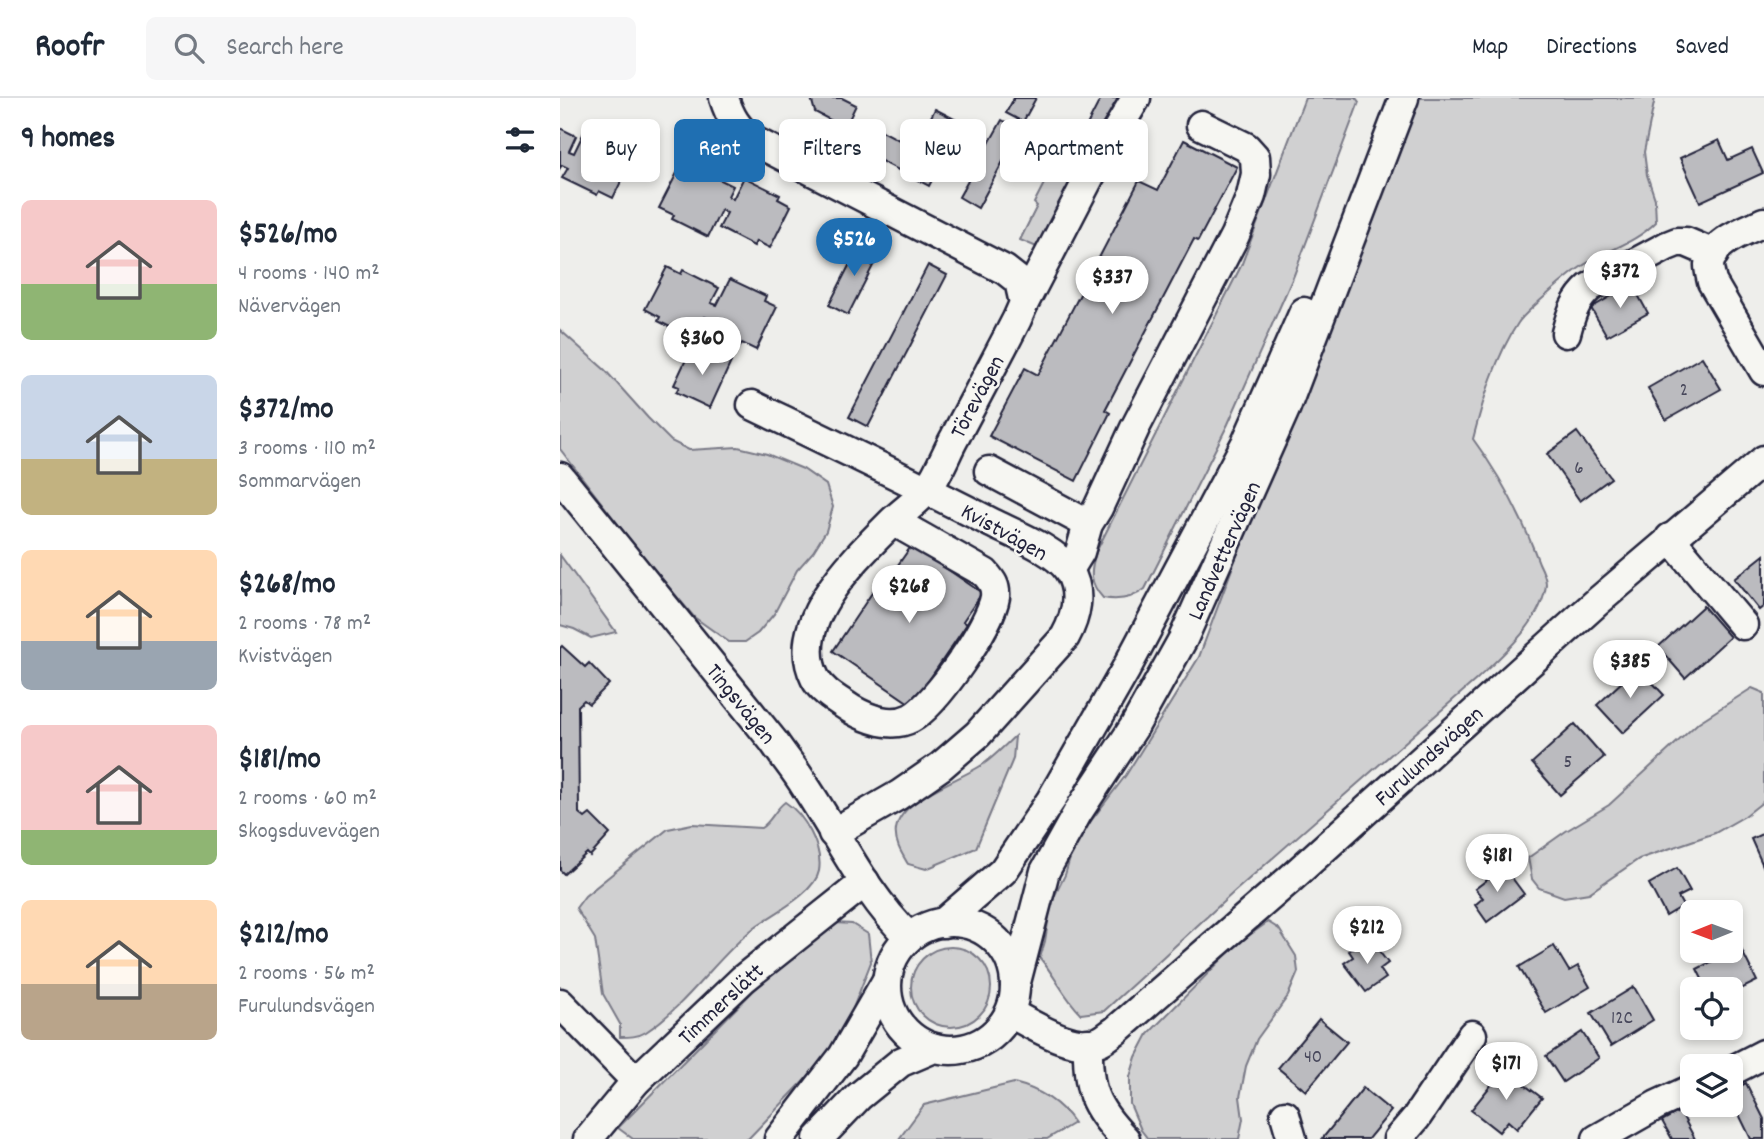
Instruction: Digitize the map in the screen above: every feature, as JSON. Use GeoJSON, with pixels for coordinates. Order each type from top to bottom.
{"type":"FeatureCollection","features":[{"type":"Feature","properties":{"kind":"street"},"geometry":{"type":"LineString","coordinates":[[724,98],[729,114],[738,128],[752,140],[1005,270],[1022,292]]}},
{"type":"Feature","properties":{"kind":"street","name":"Törevägen"},"geometry":{"type":"LineString","coordinates":[[928,489],[1022,292],[1136,98]]}},
{"type":"Feature","properties":{"kind":"street","name":"Landvettervägen"},"geometry":{"type":"LineString","coordinates":[[943,923],[1003,871],[1051,800],[1126,669],[1246,443],[1335,239],[1389,98]]}},
{"type":"Feature","properties":{"kind":"street","name":"Landvettervägen"},"geometry":{"type":"LineString","coordinates":[[1013,1000],[1045,871],[1078,812],[1134,727],[1194,617],[1286,407],[1404,98]]}},
{"type":"Feature","properties":{"kind":"street"},"geometry":{"type":"LineString","coordinates":[[1069,570],[1080,552],[1088,524],[1235,235],[1251,196],[1256,174],[1255,157],[1246,147],[1201,125]]}},
{"type":"Feature","properties":{"kind":"street"},"geometry":{"type":"LineString","coordinates":[[1764,222],[1723,243],[1709,266],[1712,282],[1764,371]]}},
{"type":"Feature","properties":{"kind":"street"},"geometry":{"type":"LineString","coordinates":[[1566,333],[1572,310],[1580,296],[1590,287],[1667,246],[1686,242],[1714,254]]}},
{"type":"Feature","properties":{"kind":"street","name":"Kvistvägen"},"geometry":{"type":"LineString","coordinates":[[752,405],[928,489],[1043,549],[1069,570],[1076,591],[1074,621],[1065,637],[978,734],[941,766],[899,795],[833,833]]}},
{"type":"Feature","properties":{"kind":"street","name":"Furulundsvägen"},"geometry":{"type":"LineString","coordinates":[[1088,1043],[1100,1041],[1115,1031],[1289,880],[1670,538],[1764,460]]}},
{"type":"Feature","properties":{"kind":"street"},"geometry":{"type":"LineString","coordinates":[[989,471],[1088,524]]}},
{"type":"Feature","properties":{"kind":"street","name":"Tingsvägen"},"geometry":{"type":"LineString","coordinates":[[560,477],[774,742],[865,882],[909,937]]}},
{"type":"Feature","properties":{"kind":"street"},"geometry":{"type":"LineString","coordinates":[[893,521],[985,573],[994,584],[995,597],[975,640],[932,701],[911,718],[892,723],[860,714],[831,696],[816,679],[809,660],[809,639],[816,615],[827,597],[893,521],[928,489]]}},
{"type":"Feature","properties":{"kind":"street"},"geometry":{"type":"LineString","coordinates":[[1670,538],[1742,625]]}},
{"type":"Feature","properties":{"kind":"street","name":"Timmerslätt"},"geometry":{"type":"LineString","coordinates":[[589,1139],[636,1082],[743,979],[865,882]]}},
{"type":"Feature","properties":{"kind":"street"},"geometry":{"type":"LineString","coordinates":[[779,1139],[843,1056],[887,980],[892,961],[909,937],[929,926],[965,923],[994,938],[1007,955],[1013,1000],[999,1032],[975,1046],[959,1050],[934,1048],[914,1039],[898,1023],[889,1002],[887,980]]}},
{"type":"Feature","properties":{"kind":"street"},"geometry":{"type":"LineString","coordinates":[[1013,1000],[1066,1041],[1088,1043],[1089,1085],[1105,1119],[1125,1139]]}},
{"type":"Feature","properties":{"kind":"street"},"geometry":{"type":"LineString","coordinates":[[560,1003],[636,1082]]}},
{"type":"Feature","properties":{"kind":"street"},"geometry":{"type":"LineString","coordinates":[[1398,1139],[1416,1118],[1472,1035]]}},
{"type":"Feature","properties":{"kind":"street"},"geometry":{"type":"LineString","coordinates":[[831,1134],[858,1097],[901,1062],[934,1048]]}},
{"type":"Feature","properties":{"kind":"street"},"geometry":{"type":"LineString","coordinates":[[1743,1065],[1764,1054]]}},
{"type":"Feature","properties":{"kind":"street"},"geometry":{"type":"LineString","coordinates":[[1597,1139],[1680,1094]]}},
{"type":"Feature","properties":{"kind":"shaded area"},"geometry":{"type":"Polygon","coordinates":[[[1305,98],[1356,98],[1359,102],[1294,275],[1228,424],[1145,589],[1125,598],[1103,598],[1095,587],[1092,576],[1096,552],[1241,266],[1305,98]]]}},
{"type":"Feature","properties":{"kind":"shaded area"},"geometry":{"type":"Polygon","coordinates":[[[1416,98],[1655,98],[1644,152],[1647,175],[1655,199],[1656,222],[1637,237],[1578,269],[1522,318],[1497,364],[1473,439],[1502,483],[1526,530],[1545,579],[1543,598],[1520,636],[1477,679],[1234,892],[1104,1011],[1081,1014],[1040,958],[1051,903],[1065,875],[1075,842],[1126,775],[1199,657],[1295,400],[1416,98]]]}},
{"type":"Feature","properties":{"kind":"shaded area"},"geometry":{"type":"Polygon","coordinates":[[[1045,182],[1076,182],[1039,248],[1020,240],[1037,206],[1034,203],[1045,182]]]}},
{"type":"Feature","properties":{"kind":"shaded area"},"geometry":{"type":"Polygon","coordinates":[[[560,330],[605,370],[671,441],[689,450],[738,447],[767,454],[803,469],[826,485],[833,507],[826,531],[797,570],[774,614],[758,633],[745,642],[729,642],[694,617],[641,554],[560,449],[560,330]]]}},
{"type":"Feature","properties":{"kind":"shaded area"},"geometry":{"type":"Polygon","coordinates":[[[560,555],[616,632],[591,638],[560,625],[560,555]]]}},
{"type":"Feature","properties":{"kind":"shaded area"},"geometry":{"type":"Polygon","coordinates":[[[1752,688],[1764,693],[1764,801],[1745,816],[1715,833],[1639,859],[1589,893],[1564,897],[1539,888],[1532,879],[1528,858],[1609,805],[1699,722],[1752,688]]]}},
{"type":"Feature","properties":{"kind":"shaded area"},"geometry":{"type":"Polygon","coordinates":[[[1015,736],[1013,759],[976,848],[926,869],[908,864],[899,848],[896,829],[908,808],[932,791],[982,765],[1015,736]]]}},
{"type":"Feature","properties":{"kind":"shaded area"},"geometry":{"type":"Polygon","coordinates":[[[785,802],[799,814],[811,832],[818,852],[819,871],[816,879],[802,895],[741,939],[661,1021],[640,1035],[620,1037],[620,1024],[603,994],[595,939],[576,908],[585,896],[668,829],[692,824],[761,828],[785,802]]]}},
{"type":"Feature","properties":{"kind":"shaded area"},"geometry":{"type":"Polygon","coordinates":[[[1268,922],[1279,929],[1296,956],[1298,972],[1288,996],[1257,1039],[1246,1066],[1240,1097],[1243,1119],[1239,1139],[1148,1139],[1141,1130],[1130,1104],[1130,1077],[1136,1057],[1148,1034],[1237,944],[1268,922]]]}},
{"type":"Feature","properties":{"kind":"shaded area"},"geometry":{"type":"Polygon","coordinates":[[[835,923],[852,924],[868,934],[871,962],[848,1021],[823,1061],[748,1139],[633,1139],[618,1128],[773,971],[835,923]]]}},
{"type":"Feature","properties":{"kind":"shaded area"},"geometry":{"type":"Polygon","coordinates":[[[951,947],[966,950],[979,959],[988,972],[991,987],[988,1002],[979,1015],[966,1024],[951,1027],[936,1024],[923,1015],[914,1002],[911,987],[914,972],[923,959],[936,950],[951,947]]]}},
{"type":"Feature","properties":{"kind":"shaded area"},"geometry":{"type":"Polygon","coordinates":[[[1014,1083],[1048,1097],[1074,1123],[1047,1139],[899,1139],[924,1105],[1014,1083]]]}},
{"type":"Feature","properties":{"kind":"building"},"geometry":{"type":"Polygon","coordinates":[[[811,98],[842,98],[856,105],[849,119],[828,119],[815,112],[811,98]]]}},
{"type":"Feature","properties":{"kind":"building"},"geometry":{"type":"Polygon","coordinates":[[[1014,98],[1036,98],[1025,119],[1017,119],[1006,113],[1014,98]]]}},
{"type":"Feature","properties":{"kind":"building"},"geometry":{"type":"Polygon","coordinates":[[[1101,98],[1124,98],[1113,119],[1090,119],[1101,98]]]}},
{"type":"Feature","properties":{"kind":"building"},"geometry":{"type":"Polygon","coordinates":[[[935,109],[954,119],[930,119],[935,109]]]}},
{"type":"Feature","properties":{"kind":"building"},"geometry":{"type":"Polygon","coordinates":[[[1000,124],[1000,167],[978,208],[959,197],[967,182],[986,182],[986,149],[1000,124]]]}},
{"type":"Feature","properties":{"kind":"building"},"geometry":{"type":"Polygon","coordinates":[[[560,128],[576,136],[569,151],[574,153],[581,138],[581,182],[621,182],[613,198],[599,191],[597,195],[562,178],[568,168],[562,165],[560,168],[560,128]]]}},
{"type":"Feature","properties":{"kind":"building"},"geometry":{"type":"Polygon","coordinates":[[[886,133],[899,140],[900,171],[886,164],[886,133]]]}},
{"type":"Feature","properties":{"kind":"building"},"geometry":{"type":"Polygon","coordinates":[[[1184,140],[1237,167],[1198,241],[1194,239],[1105,410],[1110,413],[1076,481],[989,436],[1025,368],[1038,375],[1138,182],[1158,190],[1184,140]]]}},
{"type":"Feature","properties":{"kind":"building"},"geometry":{"type":"Polygon","coordinates":[[[1719,140],[1728,160],[1752,149],[1763,173],[1700,202],[1680,158],[1719,140]]]}},
{"type":"Feature","properties":{"kind":"building"},"geometry":{"type":"Polygon","coordinates":[[[674,179],[674,182],[725,182],[733,186],[728,196],[733,199],[742,182],[754,182],[780,195],[778,199],[791,206],[770,248],[756,241],[754,246],[719,228],[727,213],[721,210],[708,237],[672,219],[674,215],[659,208],[674,179]]]}},
{"type":"Feature","properties":{"kind":"building"},"geometry":{"type":"Polygon","coordinates":[[[861,242],[880,252],[848,315],[829,305],[861,242]]]}},
{"type":"Feature","properties":{"kind":"building"},"geometry":{"type":"Polygon","coordinates":[[[928,265],[947,275],[868,427],[849,417],[928,265]]]}},
{"type":"Feature","properties":{"kind":"building"},"geometry":{"type":"Polygon","coordinates":[[[667,267],[681,274],[683,270],[719,288],[711,303],[717,305],[730,279],[766,296],[764,301],[777,307],[756,350],[742,343],[740,347],[705,330],[710,319],[705,317],[694,339],[658,321],[660,317],[645,309],[667,267]]]}},
{"type":"Feature","properties":{"kind":"building"},"geometry":{"type":"Polygon","coordinates":[[[1632,284],[1648,313],[1607,336],[1591,308],[1632,284]]]}},
{"type":"Feature","properties":{"kind":"building"},"geometry":{"type":"Polygon","coordinates":[[[699,347],[731,362],[710,408],[676,392],[679,387],[674,385],[689,353],[695,356],[699,347]]]}},
{"type":"Feature","properties":{"kind":"building"},"geometry":{"type":"Polygon","coordinates":[[[1702,357],[1721,389],[1666,420],[1648,388],[1702,357]]]}},
{"type":"Feature","properties":{"kind":"building"},"geometry":{"type":"Polygon","coordinates":[[[1577,432],[1611,478],[1580,501],[1547,454],[1577,432]]]}},
{"type":"Feature","properties":{"kind":"building"},"geometry":{"type":"Polygon","coordinates":[[[912,545],[982,593],[963,621],[967,624],[912,705],[833,651],[888,569],[893,572],[912,545]]]}},
{"type":"Feature","properties":{"kind":"building"},"geometry":{"type":"Polygon","coordinates":[[[1764,555],[1764,606],[1759,610],[1734,579],[1764,555]]]}},
{"type":"Feature","properties":{"kind":"building"},"geometry":{"type":"Polygon","coordinates":[[[1703,606],[1730,637],[1685,678],[1658,647],[1703,606]]]}},
{"type":"Feature","properties":{"kind":"building"},"geometry":{"type":"Polygon","coordinates":[[[562,646],[585,667],[589,663],[609,684],[589,704],[584,700],[578,706],[579,813],[585,818],[590,814],[610,834],[590,856],[587,853],[564,874],[560,870],[562,646]]]}},
{"type":"Feature","properties":{"kind":"building"},"geometry":{"type":"Polygon","coordinates":[[[1638,667],[1664,695],[1623,733],[1597,705],[1638,667]]]}},
{"type":"Feature","properties":{"kind":"building"},"geometry":{"type":"Polygon","coordinates":[[[1575,724],[1604,757],[1560,795],[1532,763],[1575,724]]]}},
{"type":"Feature","properties":{"kind":"building"},"geometry":{"type":"Polygon","coordinates":[[[1764,833],[1764,868],[1751,839],[1764,833]]]}},
{"type":"Feature","properties":{"kind":"building"},"geometry":{"type":"Polygon","coordinates":[[[1504,867],[1524,894],[1487,922],[1475,905],[1483,898],[1475,889],[1504,867]]]}},
{"type":"Feature","properties":{"kind":"building"},"geometry":{"type":"Polygon","coordinates":[[[1677,868],[1690,891],[1678,897],[1680,908],[1666,916],[1649,884],[1677,868]]]}},
{"type":"Feature","properties":{"kind":"building"},"geometry":{"type":"Polygon","coordinates":[[[1359,943],[1364,949],[1373,943],[1388,963],[1380,969],[1386,978],[1366,992],[1344,963],[1353,957],[1349,951],[1359,943]]]}},
{"type":"Feature","properties":{"kind":"building"},"geometry":{"type":"Polygon","coordinates":[[[1554,946],[1569,971],[1578,966],[1590,987],[1546,1013],[1519,967],[1554,946]]]}},
{"type":"Feature","properties":{"kind":"building"},"geometry":{"type":"Polygon","coordinates":[[[1743,953],[1757,981],[1743,988],[1743,977],[1701,977],[1697,969],[1709,963],[1743,963],[1743,953]]]}},
{"type":"Feature","properties":{"kind":"building"},"geometry":{"type":"Polygon","coordinates":[[[1634,987],[1653,1020],[1611,1046],[1591,1013],[1634,987]]]}},
{"type":"Feature","properties":{"kind":"building"},"geometry":{"type":"Polygon","coordinates":[[[1319,1019],[1347,1042],[1306,1091],[1278,1068],[1319,1019]]]}},
{"type":"Feature","properties":{"kind":"building"},"geometry":{"type":"Polygon","coordinates":[[[1582,1032],[1599,1058],[1563,1082],[1546,1056],[1582,1032]]]}},
{"type":"Feature","properties":{"kind":"building"},"geometry":{"type":"Polygon","coordinates":[[[1504,1069],[1542,1098],[1517,1129],[1508,1121],[1499,1132],[1471,1110],[1504,1069]]]}},
{"type":"Feature","properties":{"kind":"building"},"geometry":{"type":"Polygon","coordinates":[[[1746,1083],[1764,1119],[1764,1139],[1751,1139],[1740,1117],[1743,1117],[1743,1085],[1746,1083]]]}},
{"type":"Feature","properties":{"kind":"building"},"geometry":{"type":"Polygon","coordinates":[[[1363,1088],[1391,1111],[1368,1139],[1322,1139],[1363,1088]]]}},
{"type":"Feature","properties":{"kind":"building"},"geometry":{"type":"Polygon","coordinates":[[[1680,1111],[1680,1117],[1683,1117],[1695,1139],[1672,1139],[1662,1121],[1680,1111]]]}}]}
